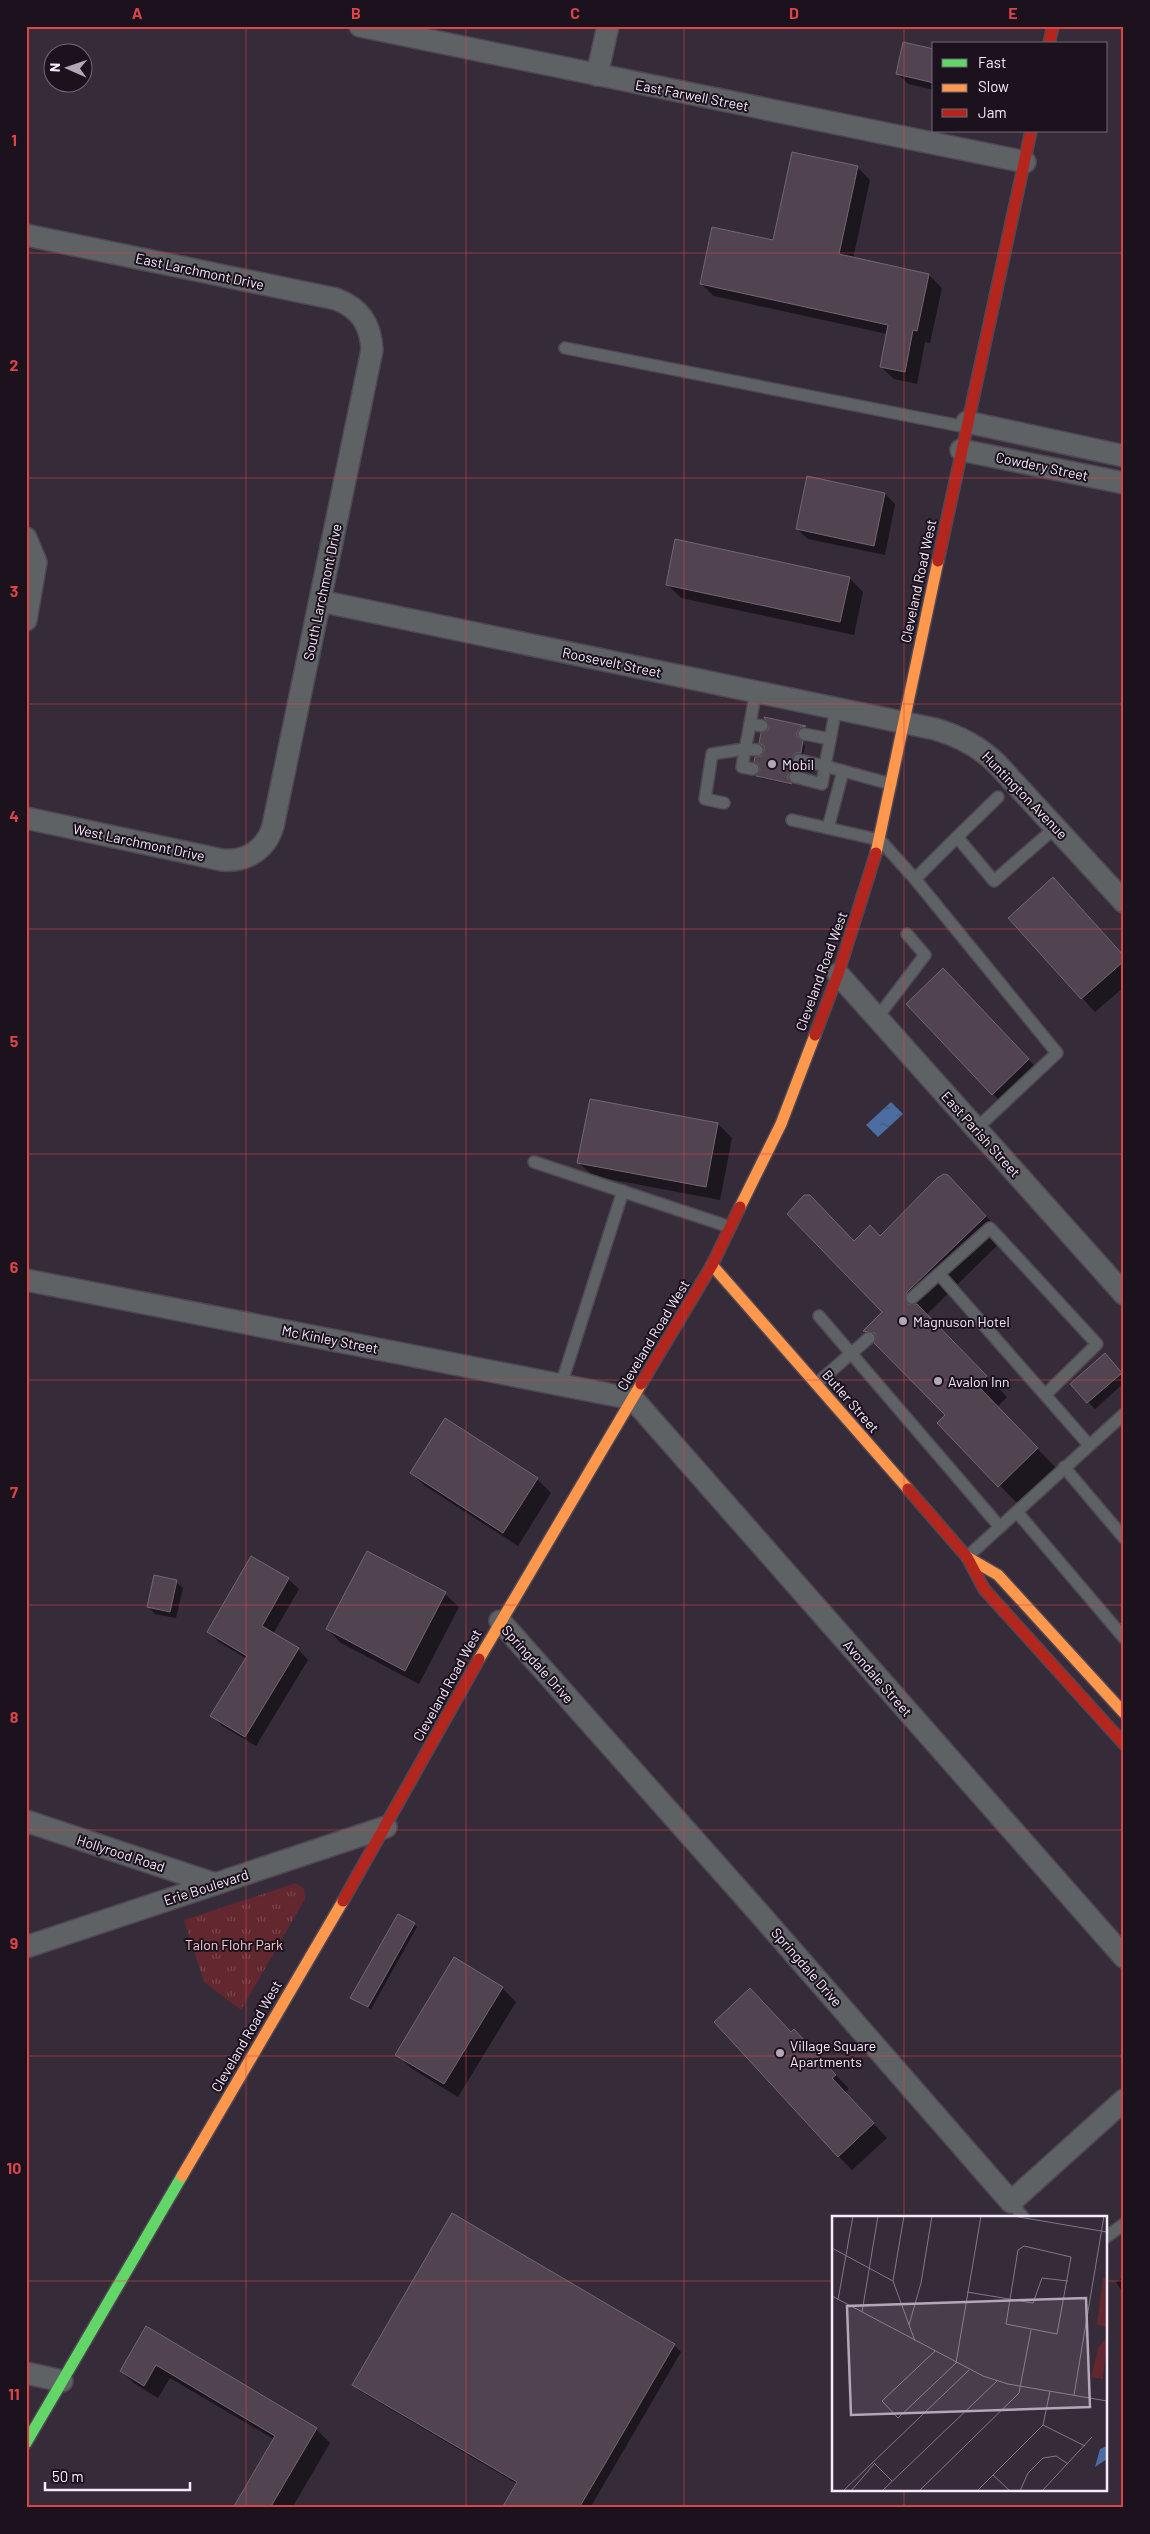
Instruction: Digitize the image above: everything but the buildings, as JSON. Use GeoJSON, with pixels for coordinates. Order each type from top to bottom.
{"type":"FeatureCollection","features":[{"type":"Feature","properties":{"kind":"main road"},"geometry":{"type":"LineString","coordinates":[[1049,42],[1053,26]]}},
{"type":"Feature","properties":{"kind":"main road","name":"Cleveland Road West"},"geometry":{"type":"LineString","coordinates":[[26,2443],[386,1827],[500,1621],[712,1265],[781,1124],[838,974],[875,860],[966,424],[1031,132]]}},
{"type":"Feature","properties":{"kind":"main road","name":"Butler Street"},"geometry":{"type":"LineString","coordinates":[[712,1265],[966,1557],[984,1589],[1124,1744]]}},
{"type":"Feature","properties":{"kind":"main road","name":"Butler Street"},"geometry":{"type":"LineString","coordinates":[[966,1557],[998,1575],[1124,1713]]}},
{"type":"Feature","properties":{"kind":"street","name":"East Farwell Street"},"geometry":{"type":"LineString","coordinates":[[360,26],[1025,162]]}},
{"type":"Feature","properties":{"kind":"street"},"geometry":{"type":"LineString","coordinates":[[597,75],[608,26]]}},
{"type":"Feature","properties":{"kind":"street","name":"East Larchmont Drive"},"geometry":{"type":"LineString","coordinates":[[26,235],[336,299],[354,308],[366,323]]}},
{"type":"Feature","properties":{"kind":"street","name":"South Larchmont Drive"},"geometry":{"type":"LineString","coordinates":[[252,854],[265,844],[273,826],[371,356],[371,338],[366,323]]}},
{"type":"Feature","properties":{"kind":"street","name":"Cowdery Street"},"geometry":{"type":"LineString","coordinates":[[966,424],[1124,456]]}},
{"type":"Feature","properties":{"kind":"street","name":"Cowdery Street"},"geometry":{"type":"LineString","coordinates":[[961,450],[1124,483]]}},
{"type":"Feature","properties":{"kind":"street"},"geometry":{"type":"LineString","coordinates":[[26,538],[36,562],[26,620]]}},
{"type":"Feature","properties":{"kind":"street","name":"Roosevelt Street"},"geometry":{"type":"LineString","coordinates":[[320,601],[904,722]]}},
{"type":"Feature","properties":{"kind":"street","name":"Huntington Avenue"},"geometry":{"type":"LineString","coordinates":[[904,722],[946,732],[979,747],[998,764],[1124,902]]}},
{"type":"Feature","properties":{"kind":"street","name":"West Larchmont Drive"},"geometry":{"type":"LineString","coordinates":[[26,818],[222,860],[238,860],[252,854]]}},
{"type":"Feature","properties":{"kind":"street","name":"East Parish Street"},"geometry":{"type":"LineString","coordinates":[[838,974],[1124,1294]]}},
{"type":"Feature","properties":{"kind":"street","name":"Mc Kinley Street"},"geometry":{"type":"LineString","coordinates":[[26,1280],[633,1399]]}},
{"type":"Feature","properties":{"kind":"street","name":"Avondale Street"},"geometry":{"type":"LineString","coordinates":[[633,1399],[1124,1957]]}},
{"type":"Feature","properties":{"kind":"street","name":"Springdale Drive"},"geometry":{"type":"LineString","coordinates":[[500,1621],[766,1920],[1011,2202]]}},
{"type":"Feature","properties":{"kind":"street","name":"Hollyrood Road"},"geometry":{"type":"LineString","coordinates":[[26,1821],[215,1884]]}},
{"type":"Feature","properties":{"kind":"street","name":"Erie Boulevard"},"geometry":{"type":"LineString","coordinates":[[26,1947],[386,1827]]}},
{"type":"Feature","properties":{"kind":"street"},"geometry":{"type":"LineString","coordinates":[[1011,2202],[1124,2100]]}},
{"type":"Feature","properties":{"kind":"street"},"geometry":{"type":"LineString","coordinates":[[26,2373],[62,2381]]}},
{"type":"Feature","properties":{"kind":"lane"},"geometry":{"type":"LineString","coordinates":[[565,348],[966,424]]}},
{"type":"Feature","properties":{"kind":"lane"},"geometry":{"type":"LineString","coordinates":[[753,769],[742,767],[756,692]]}},
{"type":"Feature","properties":{"kind":"lane"},"geometry":{"type":"LineString","coordinates":[[795,777],[822,784],[836,708]]}},
{"type":"Feature","properties":{"kind":"lane"},"geometry":{"type":"LineString","coordinates":[[750,724],[762,726]]}},
{"type":"Feature","properties":{"kind":"lane"},"geometry":{"type":"LineString","coordinates":[[804,734],[830,739]]}},
{"type":"Feature","properties":{"kind":"lane"},"geometry":{"type":"LineString","coordinates":[[724,803],[705,799],[712,754],[744,749],[757,750]]}},
{"type":"Feature","properties":{"kind":"lane"},"geometry":{"type":"LineString","coordinates":[[799,760],[891,784]]}},
{"type":"Feature","properties":{"kind":"lane"},"geometry":{"type":"LineString","coordinates":[[828,828],[843,771]]}},
{"type":"Feature","properties":{"kind":"lane"},"geometry":{"type":"LineString","coordinates":[[914,878],[998,797]]}},
{"type":"Feature","properties":{"kind":"lane"},"geometry":{"type":"LineString","coordinates":[[792,820],[880,840],[914,878],[1057,1053],[977,1128]]}},
{"type":"Feature","properties":{"kind":"lane"},"geometry":{"type":"LineString","coordinates":[[957,837],[994,881],[1056,827]]}},
{"type":"Feature","properties":{"kind":"lane"},"geometry":{"type":"LineString","coordinates":[[877,1018],[925,955],[907,934]]}},
{"type":"Feature","properties":{"kind":"lane"},"geometry":{"type":"LineString","coordinates":[[534,1162],[730,1227]]}},
{"type":"Feature","properties":{"kind":"lane"},"geometry":{"type":"LineString","coordinates":[[561,1385],[623,1191]]}},
{"type":"Feature","properties":{"kind":"lane"},"geometry":{"type":"LineString","coordinates":[[912,1298],[990,1228],[1098,1344],[1046,1394]]}},
{"type":"Feature","properties":{"kind":"lane"},"geometry":{"type":"LineString","coordinates":[[938,1274],[1046,1394],[1089,1445]]}},
{"type":"Feature","properties":{"kind":"lane"},"geometry":{"type":"LineString","coordinates":[[819,1316],[1000,1527]]}},
{"type":"Feature","properties":{"kind":"lane"},"geometry":{"type":"LineString","coordinates":[[816,1384],[869,1338]]}},
{"type":"Feature","properties":{"kind":"lane"},"geometry":{"type":"LineString","coordinates":[[966,1557],[1124,1414]]}},
{"type":"Feature","properties":{"kind":"lane"},"geometry":{"type":"LineString","coordinates":[[1064,1467],[1124,1538]]}},
{"type":"Feature","properties":{"kind":"lane"},"geometry":{"type":"LineString","coordinates":[[1017,1512],[1124,1638]]}},
{"type":"Feature","properties":{"kind":"lane"},"geometry":{"type":"LineString","coordinates":[[1011,2202],[1022,2216]]}},
{"type":"Feature","properties":{"kind":"lane"},"geometry":{"type":"LineString","coordinates":[[1108,2236],[1124,2224]]}},
{"type":"Feature","properties":{"kind":"green space","name":"Talon Flohr Park"},"geometry":{"type":"Polygon","coordinates":[[[296,1883],[304,1889],[305,1899],[241,2010],[204,1982],[184,1920],[296,1883]]]}},
{"type":"Feature","properties":{"kind":"water"},"geometry":{"type":"Polygon","coordinates":[[[891,1102],[903,1114],[878,1137],[866,1125],[891,1102]]]}},
{"type":"Feature","properties":{"kind":"traffic: fast"},"geometry":{"type":"LineString","coordinates":[[26,2443],[182,2176]]}},
{"type":"Feature","properties":{"kind":"traffic: slow"},"geometry":{"type":"LineString","coordinates":[[876,853],[938,561]]}},
{"type":"Feature","properties":{"kind":"traffic: slow"},"geometry":{"type":"LineString","coordinates":[[740,1207],[781,1124],[815,1035]]}},
{"type":"Feature","properties":{"kind":"traffic: slow"},"geometry":{"type":"LineString","coordinates":[[712,1265],[908,1489]]}},
{"type":"Feature","properties":{"kind":"traffic: slow"},"geometry":{"type":"LineString","coordinates":[[479,1659],[641,1384]]}},
{"type":"Feature","properties":{"kind":"traffic: slow"},"geometry":{"type":"LineString","coordinates":[[967,1557],[998,1575],[1124,1713]]}},
{"type":"Feature","properties":{"kind":"traffic: slow"},"geometry":{"type":"LineString","coordinates":[[182,2176],[343,1901]]}},
{"type":"Feature","properties":{"kind":"traffic: jam"},"geometry":{"type":"LineString","coordinates":[[1049,42],[1053,26]]}},
{"type":"Feature","properties":{"kind":"traffic: jam"},"geometry":{"type":"LineString","coordinates":[[938,561],[1031,132]]}},
{"type":"Feature","properties":{"kind":"traffic: jam"},"geometry":{"type":"LineString","coordinates":[[815,1035],[838,974],[876,853]]}},
{"type":"Feature","properties":{"kind":"traffic: jam"},"geometry":{"type":"LineString","coordinates":[[641,1384],[712,1265],[740,1207]]}},
{"type":"Feature","properties":{"kind":"traffic: jam"},"geometry":{"type":"LineString","coordinates":[[908,1489],[967,1557],[984,1589],[1124,1744]]}},
{"type":"Feature","properties":{"kind":"traffic: jam"},"geometry":{"type":"LineString","coordinates":[[343,1901],[479,1659]]}},
{"type":"Feature","properties":{"kind":"place","name":"Mobil"},"geometry":{"type":"Point","coordinates":[772,764]}},
{"type":"Feature","properties":{"kind":"place","name":"Magnuson Hotel"},"geometry":{"type":"Point","coordinates":[903,1321]}},
{"type":"Feature","properties":{"kind":"place","name":"Avalon Inn"},"geometry":{"type":"Point","coordinates":[938,1381]}},
{"type":"Feature","properties":{"kind":"place","name":"Village Square Apartments"},"geometry":{"type":"Point","coordinates":[780,2053]}}]}
